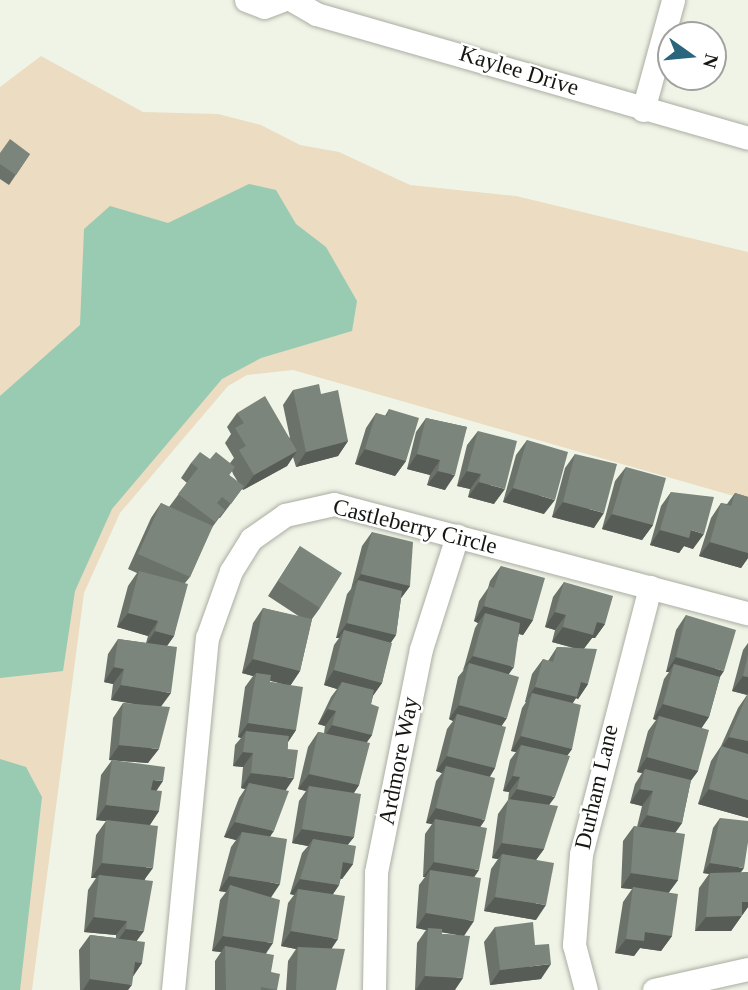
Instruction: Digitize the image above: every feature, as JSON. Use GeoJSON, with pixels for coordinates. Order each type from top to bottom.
{"type":"FeatureCollection","features":[{"type":"Feature","properties":{"kind":"street"},"geometry":{"type":"LineString","coordinates":[[246,0],[264,8],[282,0]]}},
{"type":"Feature","properties":{"kind":"street","name":"Kaylee Drive"},"geometry":{"type":"LineString","coordinates":[[292,0],[316,14],[551,77],[643,110],[748,138]]}},
{"type":"Feature","properties":{"kind":"street"},"geometry":{"type":"LineString","coordinates":[[643,110],[673,0]]}},
{"type":"Feature","properties":{"kind":"street","name":"Castleberry Circle"},"geometry":{"type":"LineString","coordinates":[[173,990],[207,638],[245,549],[285,515],[334,504],[748,613]]}},
{"type":"Feature","properties":{"kind":"street","name":"Ardmore Way"},"geometry":{"type":"LineString","coordinates":[[374,990],[376,872],[421,649],[457,536]]}},
{"type":"Feature","properties":{"kind":"street","name":"Durham Lane"},"geometry":{"type":"LineString","coordinates":[[586,990],[574,945],[580,855],[650,587]]}},
{"type":"Feature","properties":{"kind":"street"},"geometry":{"type":"LineString","coordinates":[[654,990],[748,970]]}},
{"type":"Feature","properties":{"kind":"shaded area"},"geometry":{"type":"Polygon","coordinates":[[[41,56],[143,112],[218,114],[261,125],[300,145],[339,152],[410,185],[516,196],[748,252],[748,500],[293,370],[247,375],[228,386],[120,513],[84,593],[32,990],[0,990],[0,87],[41,56]]]}},
{"type":"Feature","properties":{"kind":"shaded area"},"geometry":{"type":"Polygon","coordinates":[[[249,184],[276,190],[296,224],[326,247],[357,301],[352,331],[261,358],[222,379],[112,509],[75,591],[63,671],[0,678],[0,396],[80,325],[84,229],[110,206],[168,223],[249,184]]]}},
{"type":"Feature","properties":{"kind":"shaded area"},"geometry":{"type":"Polygon","coordinates":[[[0,759],[26,767],[42,797],[20,990],[0,990],[0,759]]]}},
{"type":"Feature","properties":{"kind":"building"},"geometry":{"type":"Polygon","coordinates":[[[10,139],[30,154],[16,175],[0,164],[0,153],[10,139]]]}},
{"type":"Feature","properties":{"kind":"building"},"geometry":{"type":"Polygon","coordinates":[[[319,384],[321,394],[338,390],[348,441],[306,452],[293,390],[319,384]]]}},
{"type":"Feature","properties":{"kind":"building"},"geometry":{"type":"Polygon","coordinates":[[[265,396],[297,451],[254,475],[239,450],[246,446],[235,428],[244,423],[237,413],[265,396]]]}},
{"type":"Feature","properties":{"kind":"building"},"geometry":{"type":"Polygon","coordinates":[[[389,409],[419,418],[406,461],[365,449],[376,413],[387,416],[389,409]]]}},
{"type":"Feature","properties":{"kind":"building"},"geometry":{"type":"Polygon","coordinates":[[[426,418],[467,427],[455,475],[438,471],[440,460],[417,454],[426,418]]]}},
{"type":"Feature","properties":{"kind":"building"},"geometry":{"type":"Polygon","coordinates":[[[478,431],[517,441],[505,489],[479,482],[481,474],[467,471],[478,431]]]}},
{"type":"Feature","properties":{"kind":"building"},"geometry":{"type":"Polygon","coordinates":[[[527,440],[568,452],[555,500],[513,488],[527,440]]]}},
{"type":"Feature","properties":{"kind":"building"},"geometry":{"type":"Polygon","coordinates":[[[200,452],[210,459],[216,452],[235,467],[229,475],[244,486],[231,504],[222,497],[217,503],[225,510],[215,522],[178,494],[198,468],[191,463],[200,452]]]}},
{"type":"Feature","properties":{"kind":"building"},"geometry":{"type":"Polygon","coordinates":[[[575,454],[617,464],[604,513],[563,502],[575,454]]]}},
{"type":"Feature","properties":{"kind":"building"},"geometry":{"type":"Polygon","coordinates":[[[626,467],[666,478],[653,525],[612,514],[626,467]]]}},
{"type":"Feature","properties":{"kind":"building"},"geometry":{"type":"Polygon","coordinates":[[[671,492],[714,497],[704,534],[691,530],[689,538],[660,530],[671,492]]]}},
{"type":"Feature","properties":{"kind":"building"},"geometry":{"type":"Polygon","coordinates":[[[735,493],[748,497],[748,553],[710,542],[721,503],[731,506],[735,493]]]}},
{"type":"Feature","properties":{"kind":"building"},"geometry":{"type":"Polygon","coordinates":[[[161,503],[213,526],[190,577],[138,554],[161,503]]]}},
{"type":"Feature","properties":{"kind":"building"},"geometry":{"type":"Polygon","coordinates":[[[372,532],[413,542],[410,586],[361,574],[372,532]]]}},
{"type":"Feature","properties":{"kind":"building"},"geometry":{"type":"Polygon","coordinates":[[[300,546],[342,573],[320,608],[278,581],[300,546]]]}},
{"type":"Feature","properties":{"kind":"building"},"geometry":{"type":"Polygon","coordinates":[[[501,566],[545,578],[533,620],[484,606],[489,586],[494,588],[501,566]]]}},
{"type":"Feature","properties":{"kind":"building"},"geometry":{"type":"Polygon","coordinates":[[[139,571],[188,584],[174,636],[155,631],[158,621],[128,613],[139,571]]]}},
{"type":"Feature","properties":{"kind":"building"},"geometry":{"type":"Polygon","coordinates":[[[358,580],[402,591],[396,635],[347,623],[358,580]]]}},
{"type":"Feature","properties":{"kind":"building"},"geometry":{"type":"Polygon","coordinates":[[[564,582],[613,596],[605,624],[597,622],[593,635],[563,627],[566,615],[555,612],[564,582]]]}},
{"type":"Feature","properties":{"kind":"building"},"geometry":{"type":"Polygon","coordinates":[[[263,608],[312,619],[300,671],[253,659],[263,608]]]}},
{"type":"Feature","properties":{"kind":"building"},"geometry":{"type":"Polygon","coordinates":[[[485,613],[520,623],[514,667],[473,656],[485,613]]]}},
{"type":"Feature","properties":{"kind":"building"},"geometry":{"type":"Polygon","coordinates":[[[686,615],[736,630],[724,671],[676,657],[686,615]]]}},
{"type":"Feature","properties":{"kind":"building"},"geometry":{"type":"Polygon","coordinates":[[[344,630],[392,643],[382,683],[334,670],[344,630]]]}},
{"type":"Feature","properties":{"kind":"building"},"geometry":{"type":"Polygon","coordinates":[[[118,639],[177,647],[171,693],[121,685],[124,669],[114,667],[118,639]]]}},
{"type":"Feature","properties":{"kind":"building"},"geometry":{"type":"Polygon","coordinates":[[[557,647],[597,649],[588,684],[581,682],[577,697],[535,687],[543,659],[553,662],[557,647]]]}},
{"type":"Feature","properties":{"kind":"building"},"geometry":{"type":"Polygon","coordinates":[[[748,655],[748,677],[743,676],[748,655]]]}},
{"type":"Feature","properties":{"kind":"building"},"geometry":{"type":"Polygon","coordinates":[[[469,663],[519,677],[507,718],[459,705],[469,663]]]}},
{"type":"Feature","properties":{"kind":"building"},"geometry":{"type":"Polygon","coordinates":[[[674,664],[720,677],[709,717],[663,704],[674,664]]]}},
{"type":"Feature","properties":{"kind":"building"},"geometry":{"type":"Polygon","coordinates":[[[256,673],[271,675],[270,682],[303,687],[296,730],[248,723],[256,673]]]}},
{"type":"Feature","properties":{"kind":"building"},"geometry":{"type":"Polygon","coordinates":[[[342,682],[374,690],[371,704],[379,707],[372,735],[332,725],[336,711],[328,709],[342,682]]]}},
{"type":"Feature","properties":{"kind":"building"},"geometry":{"type":"Polygon","coordinates":[[[532,693],[581,705],[572,749],[521,736],[532,693]]]}},
{"type":"Feature","properties":{"kind":"building"},"geometry":{"type":"Polygon","coordinates":[[[748,693],[748,741],[729,737],[748,693]]]}},
{"type":"Feature","properties":{"kind":"building"},"geometry":{"type":"Polygon","coordinates":[[[123,703],[170,707],[159,749],[119,745],[123,703]]]}},
{"type":"Feature","properties":{"kind":"building"},"geometry":{"type":"Polygon","coordinates":[[[457,714],[506,727],[495,768],[447,756],[457,714]]]}},
{"type":"Feature","properties":{"kind":"building"},"geometry":{"type":"Polygon","coordinates":[[[659,716],[709,730],[698,771],[647,757],[659,716]]]}},
{"type":"Feature","properties":{"kind":"building"},"geometry":{"type":"Polygon","coordinates":[[[246,731],[289,736],[287,749],[298,750],[294,778],[251,773],[253,753],[243,752],[246,731]]]}},
{"type":"Feature","properties":{"kind":"building"},"geometry":{"type":"Polygon","coordinates":[[[318,732],[370,743],[359,785],[309,774],[318,732]]]}},
{"type":"Feature","properties":{"kind":"building"},"geometry":{"type":"Polygon","coordinates":[[[521,745],[570,756],[555,797],[517,789],[520,777],[513,776],[521,745]]]}},
{"type":"Feature","properties":{"kind":"building"},"geometry":{"type":"Polygon","coordinates":[[[721,746],[748,754],[748,800],[709,789],[721,746]]]}},
{"type":"Feature","properties":{"kind":"building"},"geometry":{"type":"Polygon","coordinates":[[[112,760],[165,767],[163,781],[153,780],[151,790],[162,791],[159,811],[106,805],[112,760]]]}},
{"type":"Feature","properties":{"kind":"building"},"geometry":{"type":"Polygon","coordinates":[[[446,766],[495,778],[485,820],[436,808],[446,766]]]}},
{"type":"Feature","properties":{"kind":"building"},"geometry":{"type":"Polygon","coordinates":[[[645,769],[691,780],[682,823],[647,815],[653,791],[640,789],[645,769]]]}},
{"type":"Feature","properties":{"kind":"building"},"geometry":{"type":"Polygon","coordinates":[[[249,783],[289,791],[274,831],[235,822],[249,783]]]}},
{"type":"Feature","properties":{"kind":"building"},"geometry":{"type":"Polygon","coordinates":[[[309,786],[361,794],[354,837],[302,829],[309,786]]]}},
{"type":"Feature","properties":{"kind":"building"},"geometry":{"type":"Polygon","coordinates":[[[508,799],[558,806],[544,849],[502,843],[508,799]]]}},
{"type":"Feature","properties":{"kind":"building"},"geometry":{"type":"Polygon","coordinates":[[[720,818],[748,821],[744,868],[710,863],[720,818]]]}},
{"type":"Feature","properties":{"kind":"building"},"geometry":{"type":"Polygon","coordinates":[[[435,819],[487,828],[479,870],[434,862],[435,819]]]}},
{"type":"Feature","properties":{"kind":"building"},"geometry":{"type":"Polygon","coordinates":[[[106,820],[158,826],[153,868],[102,863],[106,820]]]}},
{"type":"Feature","properties":{"kind":"building"},"geometry":{"type":"Polygon","coordinates":[[[634,826],[685,834],[678,880],[631,873],[634,826]]]}},
{"type":"Feature","properties":{"kind":"building"},"geometry":{"type":"Polygon","coordinates":[[[242,832],[287,839],[280,884],[229,876],[242,832]]]}},
{"type":"Feature","properties":{"kind":"building"},"geometry":{"type":"Polygon","coordinates":[[[313,839],[356,846],[353,864],[343,862],[339,885],[300,879],[313,839]]]}},
{"type":"Feature","properties":{"kind":"building"},"geometry":{"type":"Polygon","coordinates":[[[502,854],[554,863],[546,905],[495,897],[502,854]]]}},
{"type":"Feature","properties":{"kind":"building"},"geometry":{"type":"Polygon","coordinates":[[[430,870],[481,878],[474,921],[426,913],[430,870]]]}},
{"type":"Feature","properties":{"kind":"building"},"geometry":{"type":"Polygon","coordinates":[[[748,872],[748,902],[742,902],[742,916],[706,917],[710,873],[748,872]]]}},
{"type":"Feature","properties":{"kind":"building"},"geometry":{"type":"Polygon","coordinates":[[[99,875],[153,881],[144,931],[126,929],[127,921],[94,917],[99,875]]]}},
{"type":"Feature","properties":{"kind":"building"},"geometry":{"type":"Polygon","coordinates":[[[230,885],[280,900],[273,943],[223,936],[230,885]]]}},
{"type":"Feature","properties":{"kind":"building"},"geometry":{"type":"Polygon","coordinates":[[[633,887],[678,894],[672,936],[645,932],[644,941],[626,939],[633,887]]]}},
{"type":"Feature","properties":{"kind":"building"},"geometry":{"type":"Polygon","coordinates":[[[298,889],[345,896],[338,939],[291,931],[298,889]]]}},
{"type":"Feature","properties":{"kind":"building"},"geometry":{"type":"Polygon","coordinates":[[[533,922],[535,945],[549,944],[551,964],[500,970],[495,927],[533,922]]]}},
{"type":"Feature","properties":{"kind":"building"},"geometry":{"type":"Polygon","coordinates":[[[428,928],[442,929],[442,934],[470,936],[463,978],[425,976],[428,928]]]}},
{"type":"Feature","properties":{"kind":"building"},"geometry":{"type":"Polygon","coordinates":[[[90,935],[145,942],[142,963],[135,962],[132,985],[90,979],[90,935]]]}},
{"type":"Feature","properties":{"kind":"building"},"geometry":{"type":"Polygon","coordinates":[[[225,946],[274,955],[271,972],[280,974],[277,990],[261,987],[261,990],[226,990],[225,946]]]}},
{"type":"Feature","properties":{"kind":"building"},"geometry":{"type":"Polygon","coordinates":[[[298,947],[345,949],[336,990],[296,990],[298,947]]]}}]}
